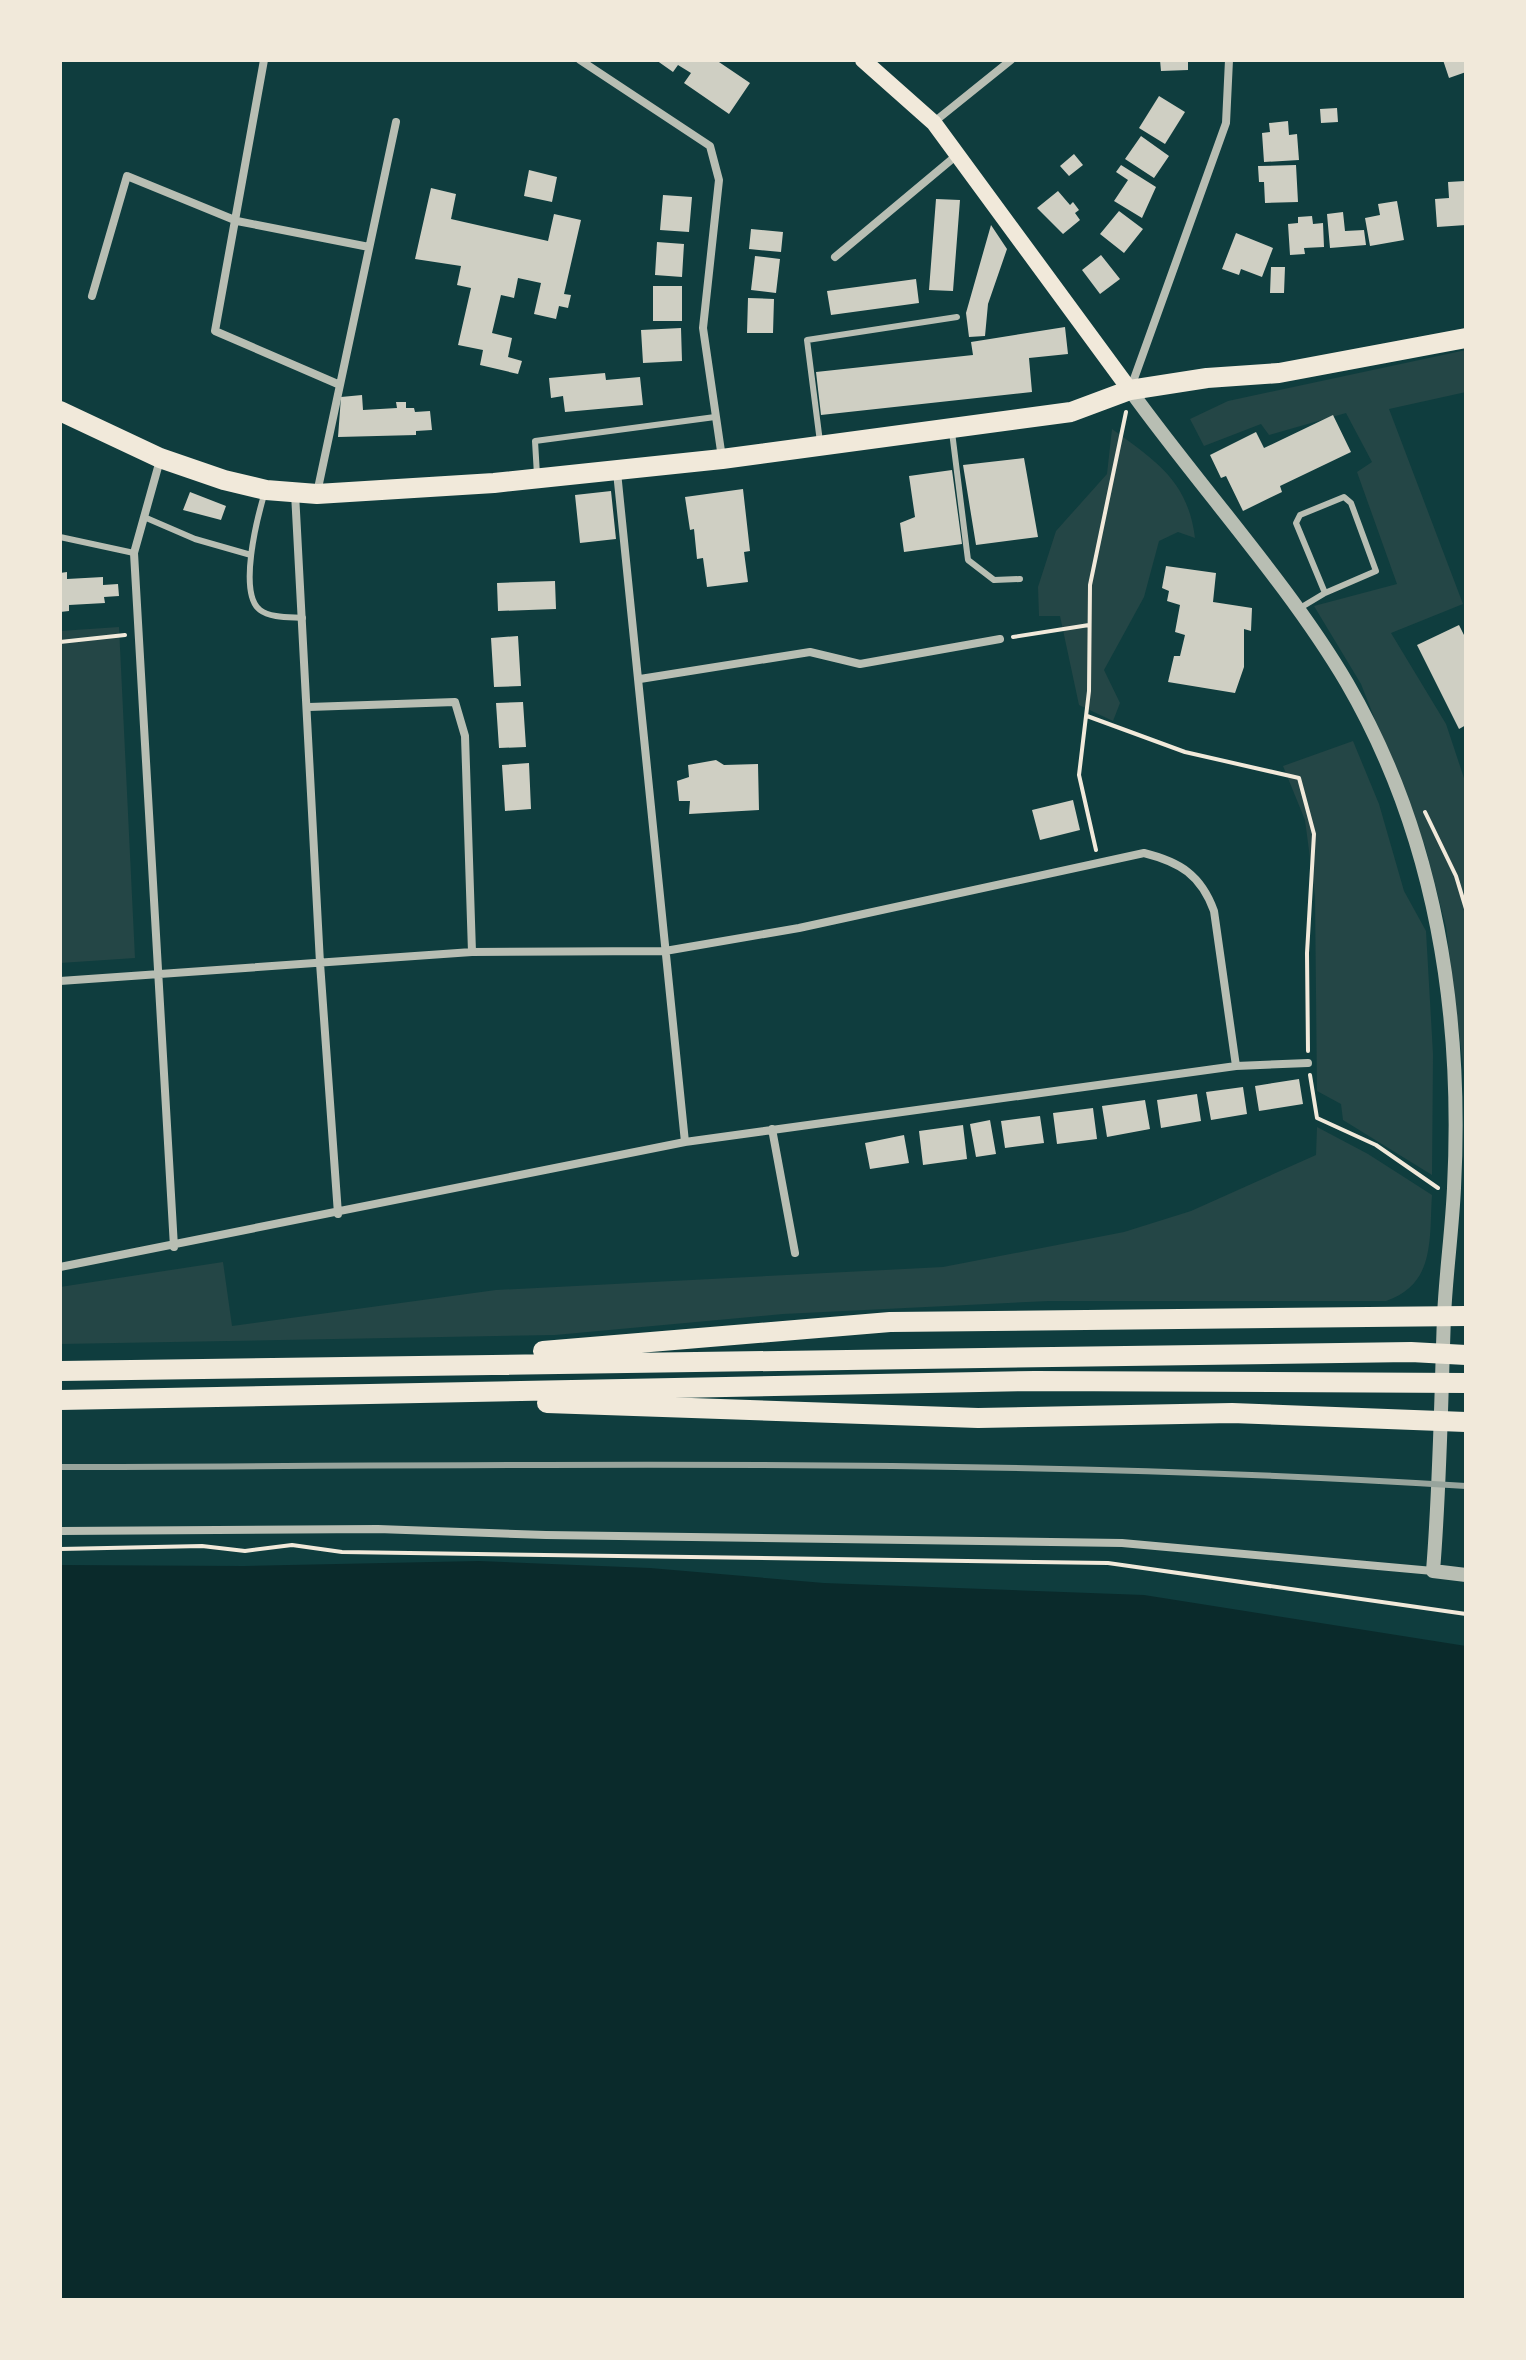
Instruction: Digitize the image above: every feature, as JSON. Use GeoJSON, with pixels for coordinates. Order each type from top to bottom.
{"type":"FeatureCollection","features":[{"type":"Feature","properties":{"kind":"main road"},"geometry":{"type":"LineString","coordinates":[[863,60],[934,123],[1130,390]]}},
{"type":"Feature","properties":{"kind":"main road"},"geometry":{"type":"LineString","coordinates":[[60,411],[160,458],[224,480],[265,490],[317,494],[617,472],[1071,412],[1130,390],[1207,378],[1279,373],[1466,338]]}},
{"type":"Feature","properties":{"kind":"main road"},"geometry":{"type":"LineString","coordinates":[[363,1367],[890,1322],[1466,1316]]}},
{"type":"Feature","properties":{"kind":"main road"},"geometry":{"type":"LineString","coordinates":[[60,1371],[1411,1352],[1466,1355]]}},
{"type":"Feature","properties":{"kind":"main road"},"geometry":{"type":"LineString","coordinates":[[60,1400],[1035,1381],[1466,1383]]}},
{"type":"Feature","properties":{"kind":"main road"},"geometry":{"type":"LineString","coordinates":[[372,1394],[817,1415],[978,1418],[1232,1413],[1466,1422]]}},
{"type":"Feature","properties":{"kind":"street"},"geometry":{"type":"LineString","coordinates":[[264,60],[215,331],[340,385]]}},
{"type":"Feature","properties":{"kind":"street"},"geometry":{"type":"LineString","coordinates":[[580,60],[710,146],[719,180],[703,328],[722,459]]}},
{"type":"Feature","properties":{"kind":"street"},"geometry":{"type":"LineString","coordinates":[[934,123],[1011,60]]}},
{"type":"Feature","properties":{"kind":"street"},"geometry":{"type":"LineString","coordinates":[[1229,60],[1226,123],[1130,390],[1297,610],[1345,680],[1392,778],[1414,835],[1444,955],[1454,1059],[1454,1186],[1433,1571]]}},
{"type":"Feature","properties":{"kind":"street"},"geometry":{"type":"LineString","coordinates":[[317,494],[396,122]]}},
{"type":"Feature","properties":{"kind":"street"},"geometry":{"type":"LineString","coordinates":[[835,257],[957,155]]}},
{"type":"Feature","properties":{"kind":"street"},"geometry":{"type":"LineString","coordinates":[[92,296],[127,176],[237,221],[369,247]]}},
{"type":"Feature","properties":{"kind":"street"},"geometry":{"type":"LineString","coordinates":[[160,458],[134,553],[174,1247]]}},
{"type":"Feature","properties":{"kind":"street"},"geometry":{"type":"LineString","coordinates":[[617,472],[685,1142]]}},
{"type":"Feature","properties":{"kind":"street"},"geometry":{"type":"LineString","coordinates":[[295,493],[309,707],[320,963],[338,1214]]}},
{"type":"Feature","properties":{"kind":"street"},"geometry":{"type":"LineString","coordinates":[[640,679],[810,652],[860,664],[1000,639]]}},
{"type":"Feature","properties":{"kind":"street"},"geometry":{"type":"LineString","coordinates":[[309,707],[455,702],[465,736],[472,952]]}},
{"type":"Feature","properties":{"kind":"street"},"geometry":{"type":"LineString","coordinates":[[60,981],[472,952],[665,951],[799,928],[1144,853],[1167,859],[1191,872],[1206,889],[1214,911],[1236,1066]]}},
{"type":"Feature","properties":{"kind":"street"},"geometry":{"type":"LineString","coordinates":[[60,1267],[174,1247],[685,1142],[1236,1066],[1308,1063]]}},
{"type":"Feature","properties":{"kind":"street"},"geometry":{"type":"LineString","coordinates":[[772,1129],[795,1253]]}},
{"type":"Feature","properties":{"kind":"street"},"geometry":{"type":"LineString","coordinates":[[60,1531],[378,1529],[577,1536],[1122,1543],[1466,1575]]}},
{"type":"Feature","properties":{"kind":"lane"},"geometry":{"type":"LineString","coordinates":[[820,446],[807,340],[957,317]]}},
{"type":"Feature","properties":{"kind":"lane"},"geometry":{"type":"LineString","coordinates":[[537,479],[535,441],[715,417]]}},
{"type":"Feature","properties":{"kind":"lane"},"geometry":{"type":"LineString","coordinates":[[951,428],[968,560],[994,580],[1020,579]]}},
{"type":"Feature","properties":{"kind":"lane"},"geometry":{"type":"LineString","coordinates":[[265,490],[251,555],[250,592],[257,609],[266,614],[303,618]]}},
{"type":"Feature","properties":{"kind":"lane"},"geometry":{"type":"LineString","coordinates":[[1297,610],[1325,593],[1376,571],[1351,503],[1344,497],[1300,515],[1296,523],[1325,593]]}},
{"type":"Feature","properties":{"kind":"lane"},"geometry":{"type":"LineString","coordinates":[[144,517],[195,539],[251,555]]}},
{"type":"Feature","properties":{"kind":"lane"},"geometry":{"type":"LineString","coordinates":[[60,537],[134,553]]}},
{"type":"Feature","properties":{"kind":"path"},"geometry":{"type":"LineString","coordinates":[[1098,861],[1079,775],[1087,716],[1090,585],[1130,390]]}},
{"type":"Feature","properties":{"kind":"path"},"geometry":{"type":"LineString","coordinates":[[1000,639],[1089,625]]}},
{"type":"Feature","properties":{"kind":"path"},"geometry":{"type":"LineString","coordinates":[[60,642],[138,634]]}},
{"type":"Feature","properties":{"kind":"path"},"geometry":{"type":"LineString","coordinates":[[1087,716],[1185,752],[1299,778],[1314,834],[1307,953],[1308,1063],[1317,1118],[1376,1145],[1440,1190]]}},
{"type":"Feature","properties":{"kind":"path"},"geometry":{"type":"LineString","coordinates":[[60,1549],[202,1546],[245,1551],[292,1545],[342,1552],[1108,1563],[1466,1614]]}},
{"type":"Feature","properties":{"kind":"shaded area"},"geometry":{"type":"Polygon","coordinates":[[[1466,350],[1466,392],[1389,409],[1463,604],[1391,633],[1446,724],[1466,784],[1466,1089],[1446,927],[1425,846],[1361,684],[1314,606],[1397,584],[1357,472],[1372,462],[1346,413],[1269,435],[1261,424],[1204,446],[1190,419],[1228,401],[1466,350]]]}},
{"type":"Feature","properties":{"kind":"shaded area"},"geometry":{"type":"Polygon","coordinates":[[[1112,429],[1156,463],[1177,487],[1191,518],[1195,538],[1178,532],[1159,541],[1144,597],[1104,670],[1120,703],[1113,721],[1079,705],[1060,616],[1039,616],[1038,587],[1056,531],[1107,474],[1112,429]]]}},
{"type":"Feature","properties":{"kind":"shaded area"},"geometry":{"type":"Polygon","coordinates":[[[119,627],[135,958],[60,963],[60,631],[119,627]]]}},
{"type":"Feature","properties":{"kind":"shaded area"},"geometry":{"type":"Polygon","coordinates":[[[1353,741],[1379,804],[1404,891],[1426,931],[1433,1054],[1432,1175],[1343,1120],[1341,1104],[1317,1091],[1315,896],[1305,820],[1283,766],[1353,741]]]}},
{"type":"Feature","properties":{"kind":"shaded area"},"geometry":{"type":"Polygon","coordinates":[[[1317,1127],[1368,1154],[1432,1195],[1429,1243],[1422,1271],[1402,1293],[1386,1301],[1049,1301],[783,1314],[555,1335],[60,1344],[60,1287],[223,1262],[232,1326],[496,1290],[943,1267],[1124,1232],[1191,1211],[1316,1155],[1317,1127]]]}},
{"type":"Feature","properties":{"kind":"shaded area"},"geometry":{"type":"Polygon","coordinates":[[[479,1561],[650,1568],[824,1583],[1144,1595],[1466,1646],[1466,2300],[60,2300],[60,1565],[244,1566],[479,1561]]]}},
{"type":"Feature","properties":{"kind":"building"},"geometry":{"type":"Polygon","coordinates":[[[656,60],[716,60],[750,83],[729,114],[684,83],[691,73],[678,65],[673,72],[656,60]]]}},
{"type":"Feature","properties":{"kind":"building"},"geometry":{"type":"Polygon","coordinates":[[[1160,60],[1188,60],[1188,70],[1161,71],[1160,60]]]}},
{"type":"Feature","properties":{"kind":"building"},"geometry":{"type":"Polygon","coordinates":[[[1443,60],[1466,60],[1466,72],[1449,78],[1443,60]]]}},
{"type":"Feature","properties":{"kind":"building"},"geometry":{"type":"Polygon","coordinates":[[[1159,96],[1185,112],[1165,144],[1139,128],[1159,96]]]}},
{"type":"Feature","properties":{"kind":"building"},"geometry":{"type":"Polygon","coordinates":[[[1337,108],[1338,122],[1321,123],[1320,109],[1337,108]]]}},
{"type":"Feature","properties":{"kind":"building"},"geometry":{"type":"Polygon","coordinates":[[[1288,121],[1289,135],[1297,134],[1299,160],[1264,162],[1262,133],[1270,132],[1269,123],[1288,121]]]}},
{"type":"Feature","properties":{"kind":"building"},"geometry":{"type":"Polygon","coordinates":[[[1141,136],[1169,156],[1154,178],[1125,159],[1141,136]]]}},
{"type":"Feature","properties":{"kind":"building"},"geometry":{"type":"Polygon","coordinates":[[[1074,154],[1083,165],[1069,176],[1060,166],[1074,154]]]}},
{"type":"Feature","properties":{"kind":"building"},"geometry":{"type":"Polygon","coordinates":[[[1121,165],[1156,187],[1142,218],[1114,201],[1128,180],[1116,172],[1121,165]]]}},
{"type":"Feature","properties":{"kind":"building"},"geometry":{"type":"Polygon","coordinates":[[[1296,165],[1298,202],[1265,203],[1264,182],[1259,182],[1258,166],[1296,165]]]}},
{"type":"Feature","properties":{"kind":"building"},"geometry":{"type":"Polygon","coordinates":[[[529,170],[557,177],[552,202],[524,196],[529,170]]]}},
{"type":"Feature","properties":{"kind":"building"},"geometry":{"type":"Polygon","coordinates":[[[1465,181],[1466,225],[1437,227],[1435,199],[1449,198],[1448,182],[1465,181]]]}},
{"type":"Feature","properties":{"kind":"building"},"geometry":{"type":"Polygon","coordinates":[[[431,188],[456,194],[451,219],[548,241],[554,214],[581,220],[564,294],[571,295],[568,308],[559,306],[556,319],[534,314],[541,283],[518,278],[514,298],[501,295],[492,333],[512,338],[508,357],[522,361],[518,374],[480,365],[483,350],[458,345],[471,288],[457,285],[461,266],[415,259],[431,188]]]}},
{"type":"Feature","properties":{"kind":"building"},"geometry":{"type":"Polygon","coordinates":[[[1058,191],[1079,210],[1075,213],[1080,220],[1063,234],[1037,208],[1058,191]]]}},
{"type":"Feature","properties":{"kind":"building"},"geometry":{"type":"Polygon","coordinates":[[[663,195],[692,197],[689,232],[660,230],[663,195]]]}},
{"type":"Feature","properties":{"kind":"building"},"geometry":{"type":"Polygon","coordinates":[[[936,199],[960,200],[953,291],[929,290],[936,199]]]}},
{"type":"Feature","properties":{"kind":"building"},"geometry":{"type":"Polygon","coordinates":[[[1397,201],[1404,240],[1370,246],[1365,218],[1380,215],[1378,204],[1397,201]]]}},
{"type":"Feature","properties":{"kind":"building"},"geometry":{"type":"Polygon","coordinates":[[[1119,211],[1143,229],[1124,253],[1100,234],[1119,211]]]}},
{"type":"Feature","properties":{"kind":"building"},"geometry":{"type":"Polygon","coordinates":[[[1343,212],[1345,231],[1364,230],[1366,245],[1330,248],[1327,214],[1343,212]]]}},
{"type":"Feature","properties":{"kind":"building"},"geometry":{"type":"Polygon","coordinates":[[[1312,216],[1313,224],[1323,223],[1324,247],[1304,248],[1305,254],[1290,255],[1288,224],[1298,223],[1298,217],[1312,216]]]}},
{"type":"Feature","properties":{"kind":"building"},"geometry":{"type":"Polygon","coordinates":[[[991,225],[1007,249],[988,304],[985,336],[969,337],[966,313],[991,225]]]}},
{"type":"Feature","properties":{"kind":"building"},"geometry":{"type":"Polygon","coordinates":[[[751,229],[783,232],[781,252],[749,249],[751,229]]]}},
{"type":"Feature","properties":{"kind":"building"},"geometry":{"type":"Polygon","coordinates":[[[1236,233],[1273,248],[1262,277],[1241,269],[1239,275],[1222,269],[1236,233]]]}},
{"type":"Feature","properties":{"kind":"building"},"geometry":{"type":"Polygon","coordinates":[[[657,242],[684,244],[682,277],[655,275],[657,242]]]}},
{"type":"Feature","properties":{"kind":"building"},"geometry":{"type":"Polygon","coordinates":[[[1101,255],[1120,279],[1100,294],[1082,270],[1101,255]]]}},
{"type":"Feature","properties":{"kind":"building"},"geometry":{"type":"Polygon","coordinates":[[[755,256],[780,259],[776,293],[751,290],[755,256]]]}},
{"type":"Feature","properties":{"kind":"building"},"geometry":{"type":"Polygon","coordinates":[[[1271,267],[1285,267],[1284,293],[1270,293],[1271,267]]]}},
{"type":"Feature","properties":{"kind":"building"},"geometry":{"type":"Polygon","coordinates":[[[916,279],[919,303],[831,315],[827,291],[916,279]]]}},
{"type":"Feature","properties":{"kind":"building"},"geometry":{"type":"Polygon","coordinates":[[[653,286],[682,286],[682,321],[653,321],[653,286]]]}},
{"type":"Feature","properties":{"kind":"building"},"geometry":{"type":"Polygon","coordinates":[[[748,298],[774,299],[773,333],[747,333],[748,298]]]}},
{"type":"Feature","properties":{"kind":"building"},"geometry":{"type":"Polygon","coordinates":[[[1065,327],[1068,354],[1029,358],[1032,392],[821,415],[816,372],[973,355],[971,342],[1065,327]]]}},
{"type":"Feature","properties":{"kind":"building"},"geometry":{"type":"Polygon","coordinates":[[[681,328],[682,361],[643,363],[641,330],[681,328]]]}},
{"type":"Feature","properties":{"kind":"building"},"geometry":{"type":"Polygon","coordinates":[[[605,373],[606,380],[640,377],[643,405],[565,412],[563,396],[551,398],[549,378],[605,373]]]}},
{"type":"Feature","properties":{"kind":"building"},"geometry":{"type":"Polygon","coordinates":[[[362,395],[363,410],[397,408],[396,402],[406,402],[406,408],[414,408],[415,412],[430,411],[432,430],[416,431],[416,435],[338,437],[341,397],[362,395]]]}},
{"type":"Feature","properties":{"kind":"building"},"geometry":{"type":"Polygon","coordinates":[[[1333,415],[1351,452],[1280,486],[1282,492],[1243,511],[1226,476],[1221,478],[1210,455],[1256,432],[1264,448],[1333,415]]]}},
{"type":"Feature","properties":{"kind":"building"},"geometry":{"type":"Polygon","coordinates":[[[1024,458],[1038,537],[976,545],[963,465],[1024,458]]]}},
{"type":"Feature","properties":{"kind":"building"},"geometry":{"type":"Polygon","coordinates":[[[952,470],[962,544],[904,552],[900,523],[915,517],[909,476],[952,470]]]}},
{"type":"Feature","properties":{"kind":"building"},"geometry":{"type":"Polygon","coordinates":[[[743,489],[750,551],[744,552],[748,582],[707,587],[703,558],[697,559],[694,529],[690,530],[685,497],[743,489]]]}},
{"type":"Feature","properties":{"kind":"building"},"geometry":{"type":"Polygon","coordinates":[[[611,491],[616,539],[580,543],[575,495],[611,491]]]}},
{"type":"Feature","properties":{"kind":"building"},"geometry":{"type":"Polygon","coordinates":[[[190,492],[226,506],[221,520],[183,510],[190,492]]]}},
{"type":"Feature","properties":{"kind":"building"},"geometry":{"type":"Polygon","coordinates":[[[1166,566],[1216,573],[1213,602],[1252,608],[1251,631],[1244,629],[1244,667],[1235,693],[1168,682],[1174,656],[1180,656],[1185,635],[1175,632],[1180,605],[1167,601],[1169,591],[1162,588],[1166,566]]]}},
{"type":"Feature","properties":{"kind":"building"},"geometry":{"type":"Polygon","coordinates":[[[67,572],[67,579],[103,577],[103,585],[118,584],[119,596],[104,597],[105,603],[69,605],[69,611],[60,612],[60,573],[67,572]]]}},
{"type":"Feature","properties":{"kind":"building"},"geometry":{"type":"Polygon","coordinates":[[[555,581],[556,609],[498,611],[497,583],[555,581]]]}},
{"type":"Feature","properties":{"kind":"building"},"geometry":{"type":"Polygon","coordinates":[[[1459,625],[1466,639],[1466,725],[1459,729],[1417,645],[1459,625]]]}},
{"type":"Feature","properties":{"kind":"building"},"geometry":{"type":"Polygon","coordinates":[[[518,636],[521,686],[494,687],[491,638],[518,636]]]}},
{"type":"Feature","properties":{"kind":"building"},"geometry":{"type":"Polygon","coordinates":[[[523,702],[526,747],[499,748],[496,703],[523,702]]]}},
{"type":"Feature","properties":{"kind":"building"},"geometry":{"type":"Polygon","coordinates":[[[716,760],[724,765],[758,764],[759,810],[689,814],[690,801],[679,801],[677,781],[689,777],[688,765],[716,760]]]}},
{"type":"Feature","properties":{"kind":"building"},"geometry":{"type":"Polygon","coordinates":[[[529,763],[531,809],[505,811],[502,765],[529,763]]]}},
{"type":"Feature","properties":{"kind":"building"},"geometry":{"type":"Polygon","coordinates":[[[1073,800],[1080,830],[1040,840],[1032,810],[1073,800]]]}},
{"type":"Feature","properties":{"kind":"building"},"geometry":{"type":"Polygon","coordinates":[[[1299,1079],[1303,1104],[1259,1111],[1255,1086],[1299,1079]]]}},
{"type":"Feature","properties":{"kind":"building"},"geometry":{"type":"Polygon","coordinates":[[[1243,1087],[1247,1114],[1211,1120],[1206,1092],[1243,1087]]]}},
{"type":"Feature","properties":{"kind":"building"},"geometry":{"type":"Polygon","coordinates":[[[1197,1094],[1201,1121],[1161,1128],[1157,1100],[1197,1094]]]}},
{"type":"Feature","properties":{"kind":"building"},"geometry":{"type":"Polygon","coordinates":[[[1145,1100],[1150,1129],[1107,1137],[1102,1106],[1145,1100]]]}},
{"type":"Feature","properties":{"kind":"building"},"geometry":{"type":"Polygon","coordinates":[[[1093,1108],[1097,1139],[1057,1144],[1053,1113],[1093,1108]]]}},
{"type":"Feature","properties":{"kind":"building"},"geometry":{"type":"Polygon","coordinates":[[[1040,1116],[1044,1143],[1005,1148],[1001,1121],[1040,1116]]]}},
{"type":"Feature","properties":{"kind":"building"},"geometry":{"type":"Polygon","coordinates":[[[990,1120],[996,1154],[976,1157],[970,1124],[990,1120]]]}},
{"type":"Feature","properties":{"kind":"building"},"geometry":{"type":"Polygon","coordinates":[[[963,1125],[967,1159],[923,1165],[919,1131],[963,1125]]]}},
{"type":"Feature","properties":{"kind":"building"},"geometry":{"type":"Polygon","coordinates":[[[904,1135],[909,1163],[870,1169],[865,1143],[904,1135]]]}},
{"type":"Feature","properties":{"kind":"railway"},"geometry":{"type":"LineString","coordinates":[[60,1467],[939,1467],[1115,1470],[1466,1486]]}}]}
